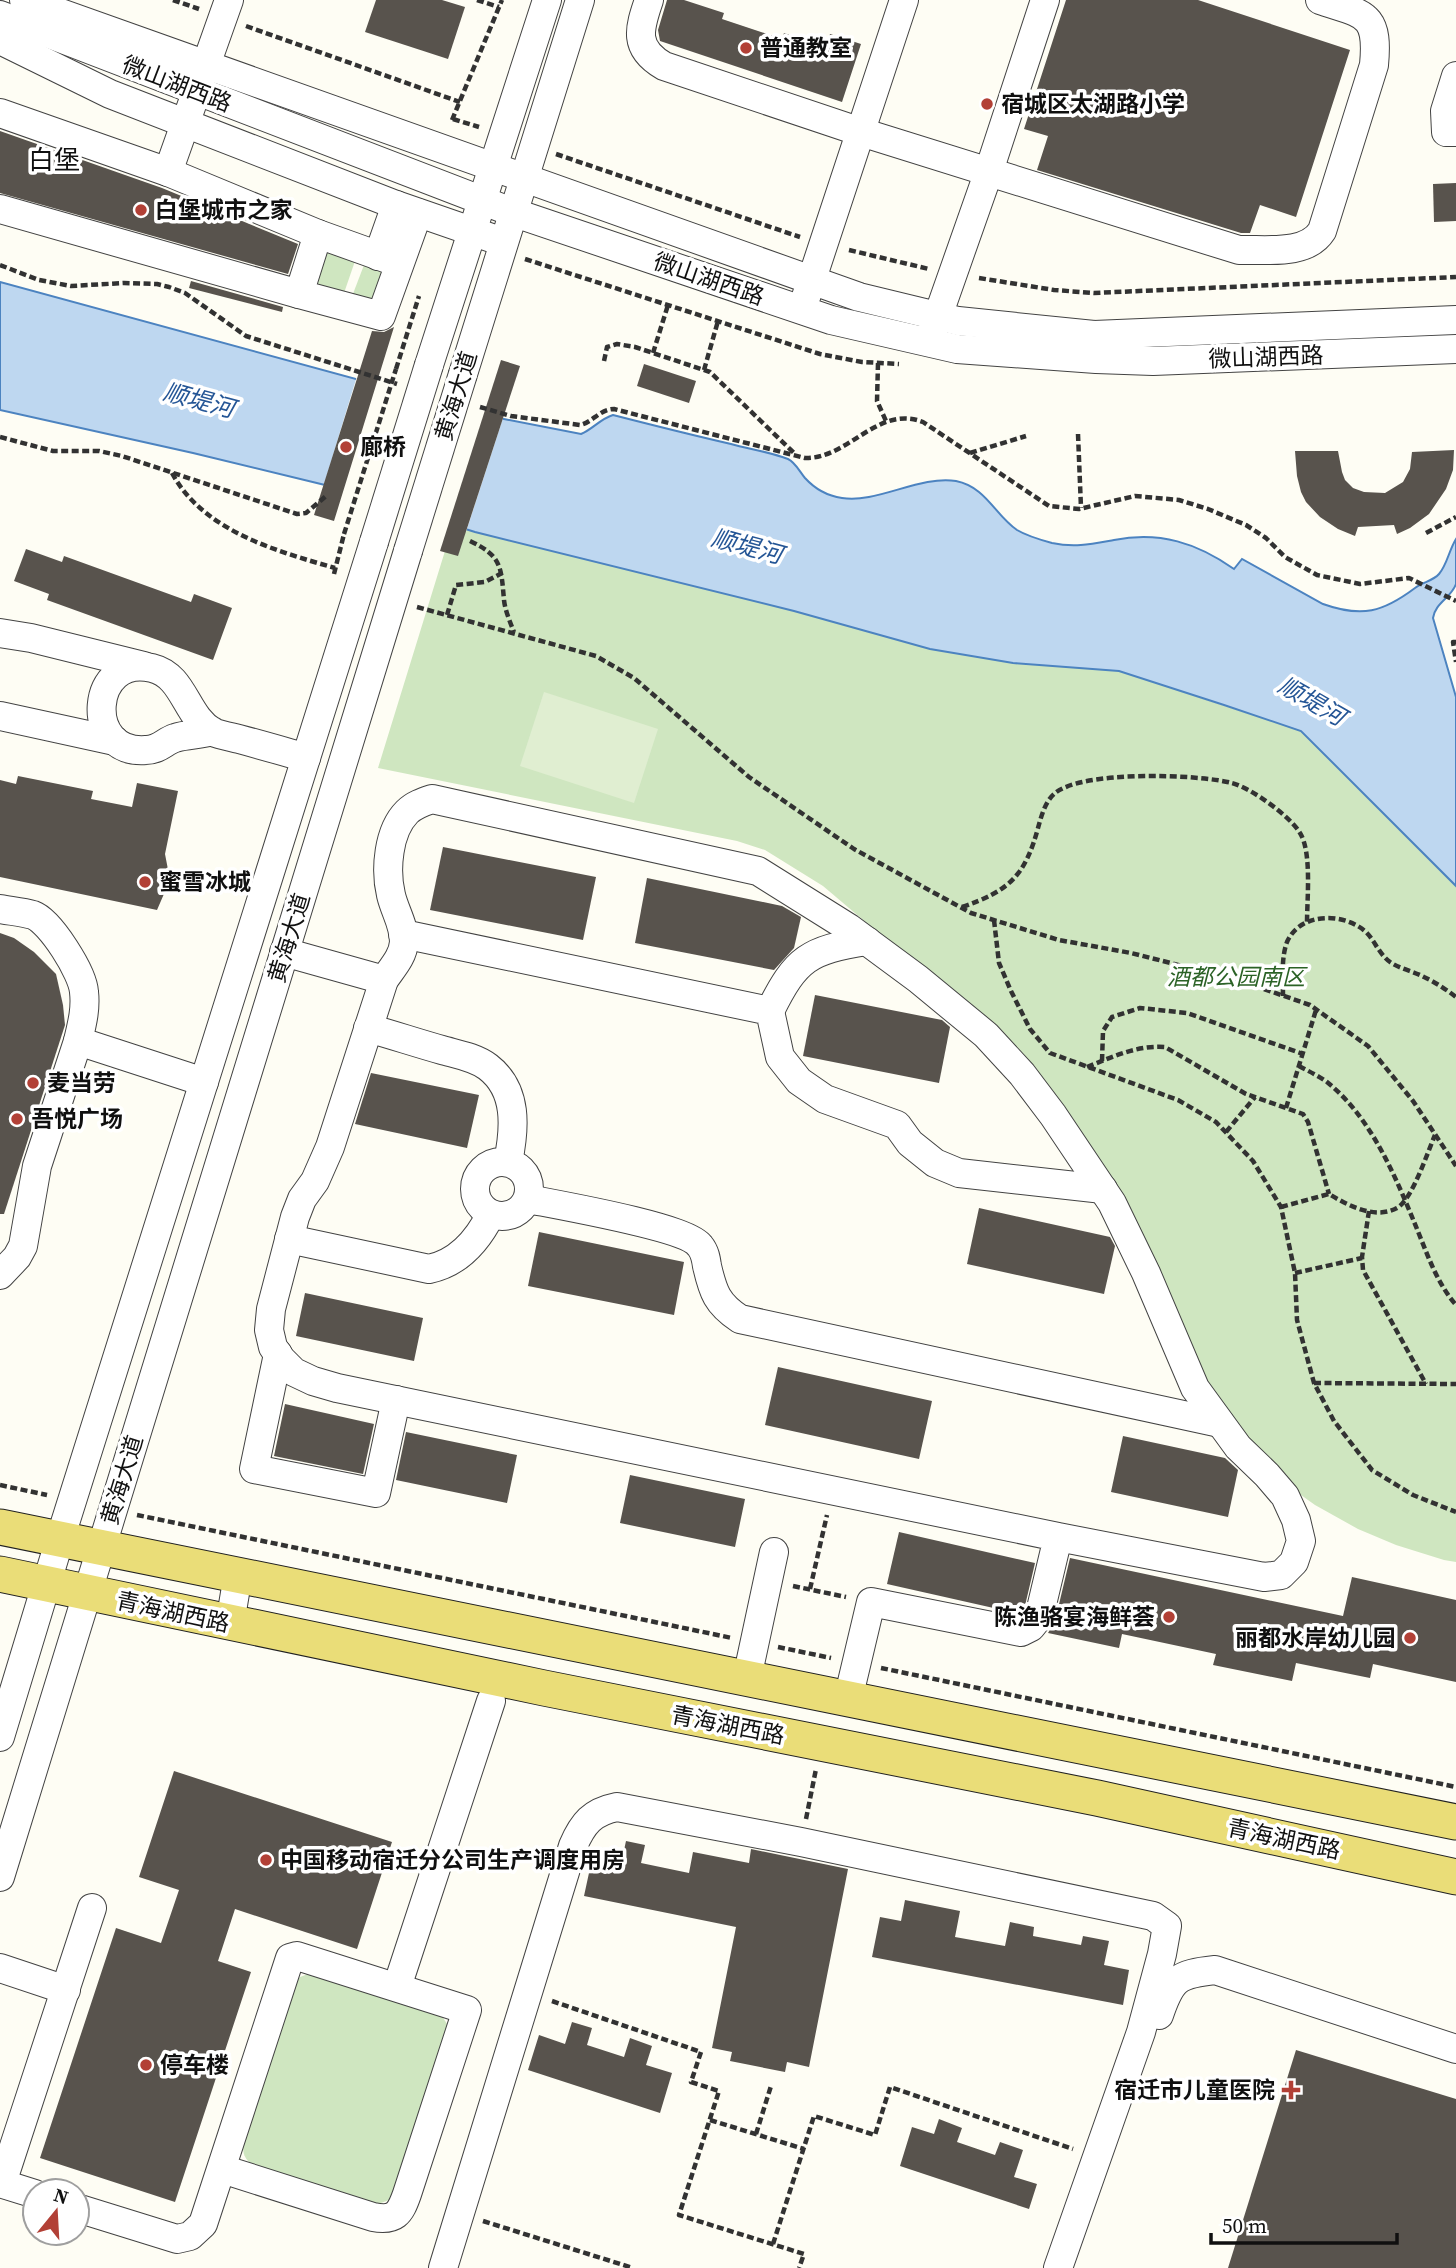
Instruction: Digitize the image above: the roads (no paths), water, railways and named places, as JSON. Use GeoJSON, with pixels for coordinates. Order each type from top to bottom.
{"type":"FeatureCollection","features":[{"type":"Feature","properties":{"kind":"main road"},"geometry":{"type":"LineString","coordinates":[[0,1527],[1456,1822]]}},
{"type":"Feature","properties":{"kind":"main road","name":"青海湖西路"},"geometry":{"type":"LineString","coordinates":[[0,1574],[86,1594],[1097,1798],[1456,1877]]}},
{"type":"Feature","properties":{"kind":"street","name":"微山湖西路"},"geometry":{"type":"LineString","coordinates":[[24,0],[67,18],[206,64],[859,297],[933,329],[957,349],[1153,361],[1456,349]]}},
{"type":"Feature","properties":{"kind":"street","name":"黄海大道"},"geometry":{"type":"LineString","coordinates":[[0,1737],[429,365],[547,0]]}},
{"type":"Feature","properties":{"kind":"street","name":"黄海大道"},"geometry":{"type":"LineString","coordinates":[[0,1877],[512,212],[580,0]]}},
{"type":"Feature","properties":{"kind":"street"},"geometry":{"type":"LineString","coordinates":[[649,0],[640,33],[646,52],[664,66],[861,132],[1239,250],[1297,247],[1311,243],[1322,231],[1374,65],[1376,48],[1373,26],[1366,18],[1320,0]]}},
{"type":"Feature","properties":{"kind":"street"},"geometry":{"type":"LineString","coordinates":[[802,310],[904,0]]}},
{"type":"Feature","properties":{"kind":"street"},"geometry":{"type":"LineString","coordinates":[[933,329],[1045,0]]}},
{"type":"Feature","properties":{"kind":"street"},"geometry":{"type":"LineString","coordinates":[[167,172],[226,9]]}},
{"type":"Feature","properties":{"kind":"street","name":"微山湖西路"},"geometry":{"type":"LineString","coordinates":[[0,15],[67,18],[197,91],[512,212],[831,320],[933,329],[958,321],[1094,335],[1456,320]]}},
{"type":"Feature","properties":{"kind":"street"},"geometry":{"type":"LineString","coordinates":[[0,40],[110,94],[407,209],[503,242]]}},
{"type":"Feature","properties":{"kind":"street"},"geometry":{"type":"LineString","coordinates":[[1456,76],[1445,111],[1446,132],[1456,132]]}},
{"type":"Feature","properties":{"kind":"street"},"geometry":{"type":"LineString","coordinates":[[0,113],[167,172],[389,260]]}},
{"type":"Feature","properties":{"kind":"street"},"geometry":{"type":"LineString","coordinates":[[0,209],[381,316],[389,260],[407,209]]}},
{"type":"Feature","properties":{"kind":"street"},"geometry":{"type":"LineString","coordinates":[[299,294],[318,234]]}},
{"type":"Feature","properties":{"kind":"street"},"geometry":{"type":"LineString","coordinates":[[0,633],[31,638],[166,673],[174,680],[185,702],[212,731]]}},
{"type":"Feature","properties":{"kind":"street"},"geometry":{"type":"LineString","coordinates":[[115,741],[106,730],[101,715],[105,689],[119,673],[145,666]]}},
{"type":"Feature","properties":{"kind":"street"},"geometry":{"type":"LineString","coordinates":[[0,716],[115,741],[125,747],[148,751],[160,748],[174,738],[212,731],[306,758]]}},
{"type":"Feature","properties":{"kind":"street"},"geometry":{"type":"LineString","coordinates":[[432,799],[758,871],[867,941],[986,1035],[1022,1074],[1103,1189],[1146,1273],[1195,1388],[1238,1447],[1268,1475],[1285,1496],[1296,1520],[1301,1541],[1294,1562],[1281,1575],[1264,1577],[1058,1537],[396,1400],[313,1381],[294,1372],[273,1347],[269,1330],[271,1309],[302,1199],[315,1181],[330,1147],[384,980],[400,958],[404,945],[401,919],[391,896],[388,870],[393,839],[407,812],[417,804],[432,799]]}},
{"type":"Feature","properties":{"kind":"street"},"geometry":{"type":"LineString","coordinates":[[0,909],[35,916],[49,927],[85,988],[84,1014],[78,1041],[37,1166],[23,1246],[17,1257],[0,1275]]}},
{"type":"Feature","properties":{"kind":"street"},"geometry":{"type":"LineString","coordinates":[[403,934],[770,1011]]}},
{"type":"Feature","properties":{"kind":"street"},"geometry":{"type":"LineString","coordinates":[[867,941],[817,952],[800,964],[783,984],[770,1011],[780,1057],[799,1082],[825,1099],[897,1125],[910,1143],[935,1163],[959,1173],[1103,1189]]}},
{"type":"Feature","properties":{"kind":"street"},"geometry":{"type":"LineString","coordinates":[[284,952],[384,980]]}},
{"type":"Feature","properties":{"kind":"street"},"geometry":{"type":"LineString","coordinates":[[368,1028],[486,1065],[503,1081],[512,1104],[514,1133],[508,1162]]}},
{"type":"Feature","properties":{"kind":"street"},"geometry":{"type":"LineString","coordinates":[[78,1041],[204,1082]]}},
{"type":"Feature","properties":{"kind":"street"},"geometry":{"type":"LineString","coordinates":[[499,1162],[508,1162],[517,1166],[528,1180],[528,1199],[523,1206],[509,1215],[491,1214],[478,1202],[475,1184],[484,1169],[499,1162]]}},
{"type":"Feature","properties":{"kind":"street"},"geometry":{"type":"LineString","coordinates":[[528,1199],[650,1225],[699,1243],[704,1252],[713,1291],[725,1310],[740,1319],[1220,1423]]}},
{"type":"Feature","properties":{"kind":"street"},"geometry":{"type":"LineString","coordinates":[[289,1239],[429,1269],[442,1266],[458,1256],[479,1234],[491,1214]]}},
{"type":"Feature","properties":{"kind":"street"},"geometry":{"type":"LineString","coordinates":[[278,1354],[254,1469],[376,1493],[396,1400]]}},
{"type":"Feature","properties":{"kind":"street"},"geometry":{"type":"LineString","coordinates":[[848,1699],[871,1602],[1021,1632],[1031,1627],[1040,1617],[1058,1537]]}},
{"type":"Feature","properties":{"kind":"street"},"geometry":{"type":"LineString","coordinates":[[747,1678],[774,1552]]}},
{"type":"Feature","properties":{"kind":"street"},"geometry":{"type":"LineString","coordinates":[[230,1623],[238,1575]]}},
{"type":"Feature","properties":{"kind":"street"},"geometry":{"type":"LineString","coordinates":[[397,1987],[491,1701]]}},
{"type":"Feature","properties":{"kind":"street"},"geometry":{"type":"LineString","coordinates":[[443,2268],[573,1846],[589,1818],[603,1810],[617,1807],[802,1842],[1153,1916],[1167,1926],[1141,2032],[1058,2268]]}},
{"type":"Feature","properties":{"kind":"street"},"geometry":{"type":"LineString","coordinates":[[21,2189],[1,2183],[92,1908]]}},
{"type":"Feature","properties":{"kind":"street"},"geometry":{"type":"LineString","coordinates":[[91,2213],[177,2239],[190,2236],[203,2224],[290,1958],[297,1956],[467,2010],[407,2194],[396,2215],[390,2218],[373,2217],[222,2169]]}},
{"type":"Feature","properties":{"kind":"street"},"geometry":{"type":"LineString","coordinates":[[0,1968],[65,1990]]}},
{"type":"Feature","properties":{"kind":"street"},"geometry":{"type":"LineString","coordinates":[[1068,2268],[1166,1994],[1175,1982],[1188,1972],[1215,1970],[1456,2049]]}},
{"type":"Feature","properties":{"kind":"water","name":"顺堤河"},"geometry":{"type":"Polygon","coordinates":[[[0,282],[499,418],[581,434],[613,415],[767,452],[791,460],[813,485],[837,497],[855,499],[928,482],[956,481],[983,495],[1017,530],[1039,539],[1068,545],[1147,537],[1177,541],[1206,552],[1234,569],[1242,559],[1323,604],[1349,611],[1372,610],[1393,603],[1434,578],[1444,566],[1456,539],[1456,584],[1437,608],[1433,618],[1456,697],[1456,886],[1301,731],[1224,705],[1119,671],[1013,663],[930,649],[794,611],[475,532],[325,485],[0,410],[0,282]]]}},
{"type":"Feature","properties":{"kind":"place","name":"普通教室"},"geometry":{"type":"Point","coordinates":[746,48]}},
{"type":"Feature","properties":{"kind":"place","name":"宿城区太湖路小学"},"geometry":{"type":"Point","coordinates":[987,104]}},
{"type":"Feature","properties":{"kind":"place","name":"白堡城市之家"},"geometry":{"type":"Point","coordinates":[141,210]}},
{"type":"Feature","properties":{"kind":"place","name":"廊桥"},"geometry":{"type":"Point","coordinates":[346,447]}},
{"type":"Feature","properties":{"kind":"place","name":"蜜雪冰城"},"geometry":{"type":"Point","coordinates":[145,882]}},
{"type":"Feature","properties":{"kind":"place","name":"麦当劳"},"geometry":{"type":"Point","coordinates":[33,1083]}},
{"type":"Feature","properties":{"kind":"place","name":"吾悦广场"},"geometry":{"type":"Point","coordinates":[17,1119]}},
{"type":"Feature","properties":{"kind":"place","name":"陈渔骆宴海鲜荟"},"geometry":{"type":"Point","coordinates":[1169,1617]}},
{"type":"Feature","properties":{"kind":"place","name":"丽都水岸幼儿园"},"geometry":{"type":"Point","coordinates":[1410,1638]}},
{"type":"Feature","properties":{"kind":"place","name":"中国移动宿迁分公司生产调度用房"},"geometry":{"type":"Point","coordinates":[266,1860]}},
{"type":"Feature","properties":{"kind":"place","name":"停车楼"},"geometry":{"type":"Point","coordinates":[146,2065]}},
{"type":"Feature","properties":{"kind":"place","name":"宿迁市儿童医院"},"geometry":{"type":"Point","coordinates":[1291,2090]}},
{"type":"Feature","properties":{"kind":"district","name":"白堡"},"geometry":{"type":"Point","coordinates":[54,160]}},
{"type":"Feature","properties":{"kind":"park label","name":"酒都公园南区"},"geometry":{"type":"Point","coordinates":[1236,977]}}]}
